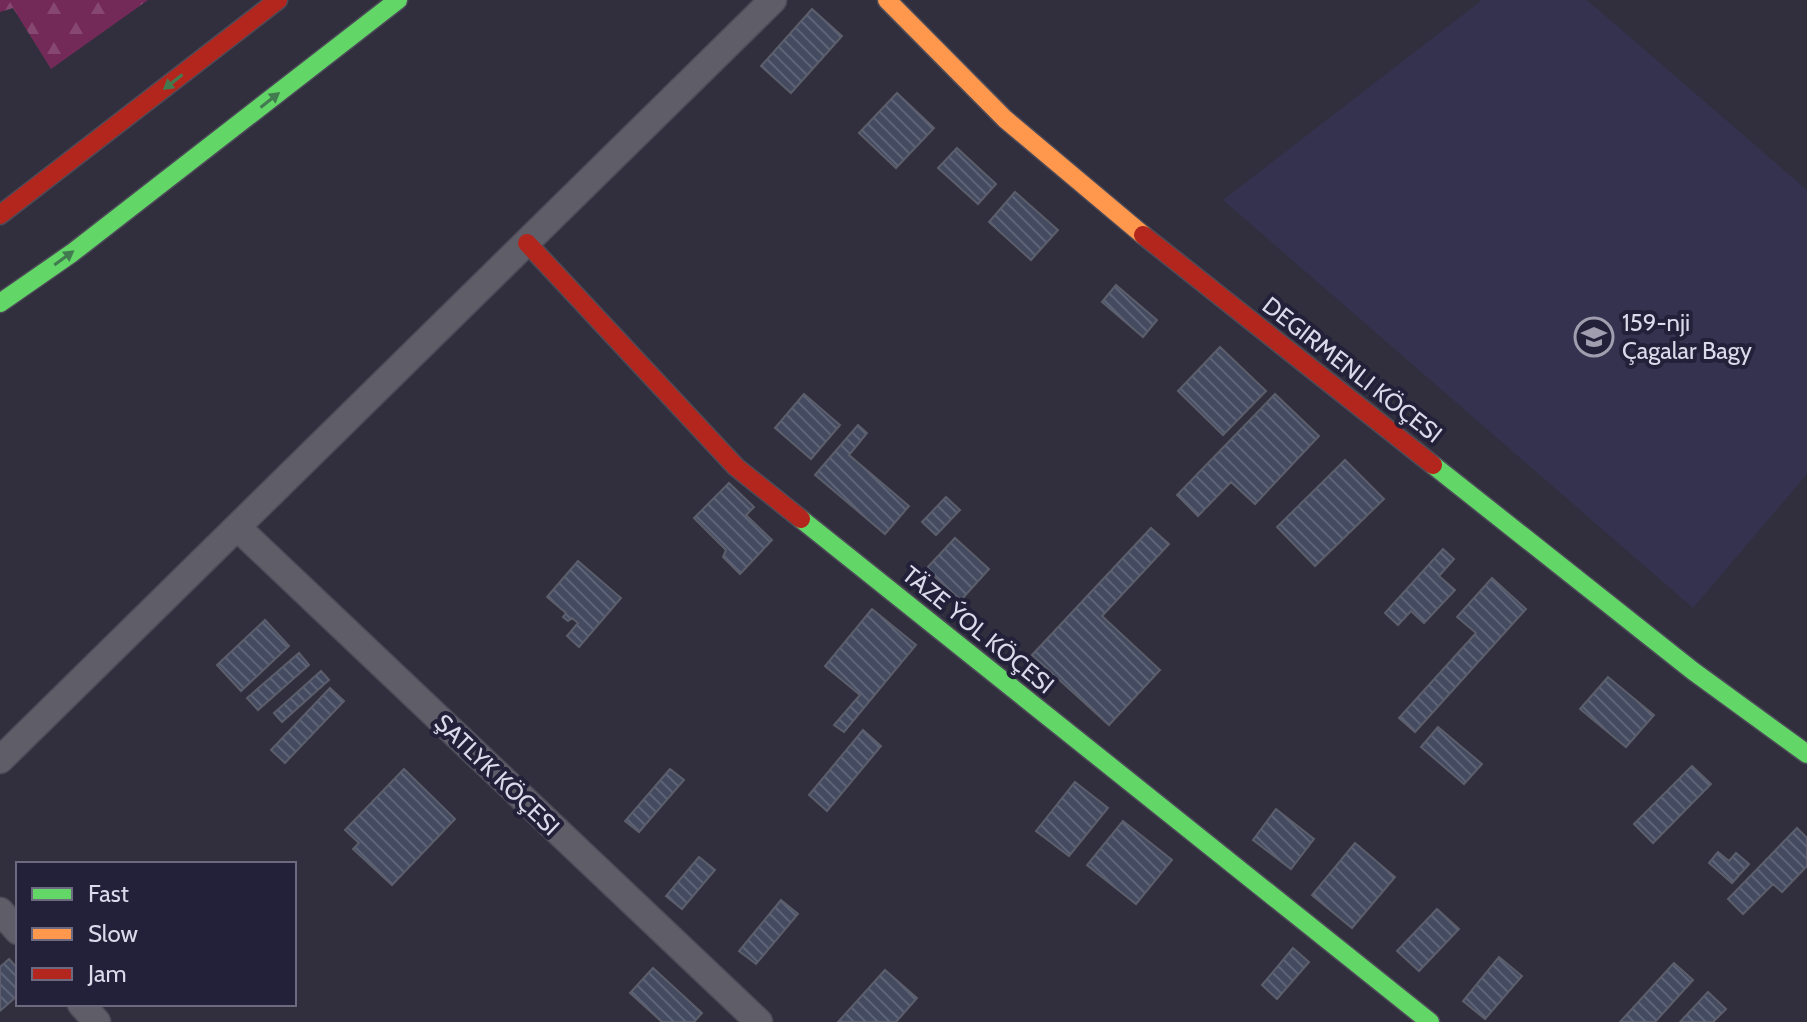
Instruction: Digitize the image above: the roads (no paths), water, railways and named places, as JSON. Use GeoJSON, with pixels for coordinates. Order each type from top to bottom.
{"type":"FeatureCollection","features":[{"type":"Feature","properties":{"kind":"street"},"geometry":{"type":"LineString","coordinates":[[0,215],[278,0]]}},
{"type":"Feature","properties":{"kind":"street"},"geometry":{"type":"LineString","coordinates":[[0,303],[72,253],[398,0]]}},
{"type":"Feature","properties":{"kind":"street"},"geometry":{"type":"LineString","coordinates":[[0,760],[773,0]]}},
{"type":"Feature","properties":{"kind":"street","name":"DEGIRMENLI KÖÇESI"},"geometry":{"type":"LineString","coordinates":[[887,0],[1005,119],[1115,213],[1693,671],[1807,754]]}},
{"type":"Feature","properties":{"kind":"street","name":"TÄZE ÝOL KÖÇESI"},"geometry":{"type":"LineString","coordinates":[[527,243],[736,467],[1430,1022]]}},
{"type":"Feature","properties":{"kind":"street","name":"ŞATLYK KÖÇESI"},"geometry":{"type":"LineString","coordinates":[[237,527],[759,1022]]}},
{"type":"Feature","properties":{"kind":"street"},"geometry":{"type":"LineString","coordinates":[[0,911],[16,929]]}},
{"type":"Feature","properties":{"kind":"street"},"geometry":{"type":"LineString","coordinates":[[83,1006],[97,1022]]}},
{"type":"Feature","properties":{"kind":"place","name":"159-nji Çagalar Bagy"},"geometry":{"type":"Point","coordinates":[1594,337]}}]}
